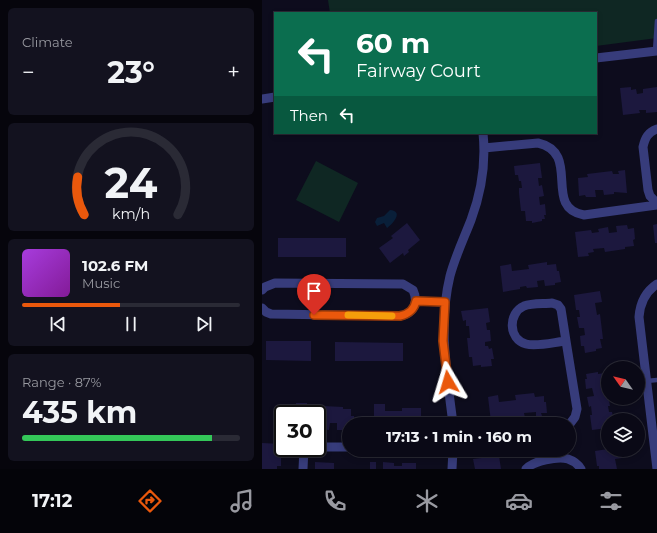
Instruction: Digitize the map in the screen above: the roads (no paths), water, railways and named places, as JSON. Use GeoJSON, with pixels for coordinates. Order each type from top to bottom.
{"type":"FeatureCollection","features":[{"type":"Feature","properties":{"kind":"street"},"geometry":{"type":"LineString","coordinates":[[597,58],[656,51]]}},
{"type":"Feature","properties":{"kind":"street"},"geometry":{"type":"LineString","coordinates":[[262,99],[274,97]]}},
{"type":"Feature","properties":{"kind":"street"},"geometry":{"type":"LineString","coordinates":[[657,129],[648,134],[644,140],[643,147],[648,190],[650,196],[657,204]]}},
{"type":"Feature","properties":{"kind":"street"},"geometry":{"type":"LineString","coordinates":[[452,417],[443,341],[445,302],[454,262],[472,218],[479,195],[483,170],[483,134]]}},
{"type":"Feature","properties":{"kind":"street"},"geometry":{"type":"LineString","coordinates":[[484,148],[538,143],[546,144],[552,148],[558,155],[560,162],[566,205],[578,214],[584,215],[657,204]]}},
{"type":"Feature","properties":{"kind":"street"},"geometry":{"type":"LineString","coordinates":[[262,290],[274,283],[403,284],[413,290],[416,301],[411,312],[400,316],[271,314],[262,308]]}},
{"type":"Feature","properties":{"kind":"street"},"geometry":{"type":"LineString","coordinates":[[657,284],[648,291],[643,298],[640,306],[639,317],[657,469]]}},
{"type":"Feature","properties":{"kind":"street"},"geometry":{"type":"LineString","coordinates":[[416,301],[445,302]]}},
{"type":"Feature","properties":{"kind":"street"},"geometry":{"type":"LineString","coordinates":[[566,341],[531,345],[524,343],[514,334],[512,327],[514,315],[518,310],[529,305],[552,303],[558,305],[563,314],[577,409],[575,417]]}},
{"type":"Feature","properties":{"kind":"street"},"geometry":{"type":"LineString","coordinates":[[326,447],[342,447]]}},
{"type":"Feature","properties":{"kind":"street"},"geometry":{"type":"LineString","coordinates":[[303,469],[304,457]]}},
{"type":"Feature","properties":{"kind":"street"},"geometry":{"type":"LineString","coordinates":[[452,469],[453,457]]}},
{"type":"Feature","properties":{"kind":"street"},"geometry":{"type":"LineString","coordinates":[[526,469],[535,462],[561,458],[573,461],[581,469]]}},
{"type":"Feature","properties":{"kind":"lane"},"geometry":{"type":"LineString","coordinates":[[656,51],[657,21]]}},
{"type":"Feature","properties":{"kind":"lane"},"geometry":{"type":"LineString","coordinates":[[646,381],[657,380]]}},
{"type":"Feature","properties":{"kind":"water"},"geometry":{"type":"Polygon","coordinates":[[[390,210],[394,211],[397,215],[392,224],[387,228],[384,223],[377,226],[375,222],[377,218],[384,216],[390,210]]]}}]}
